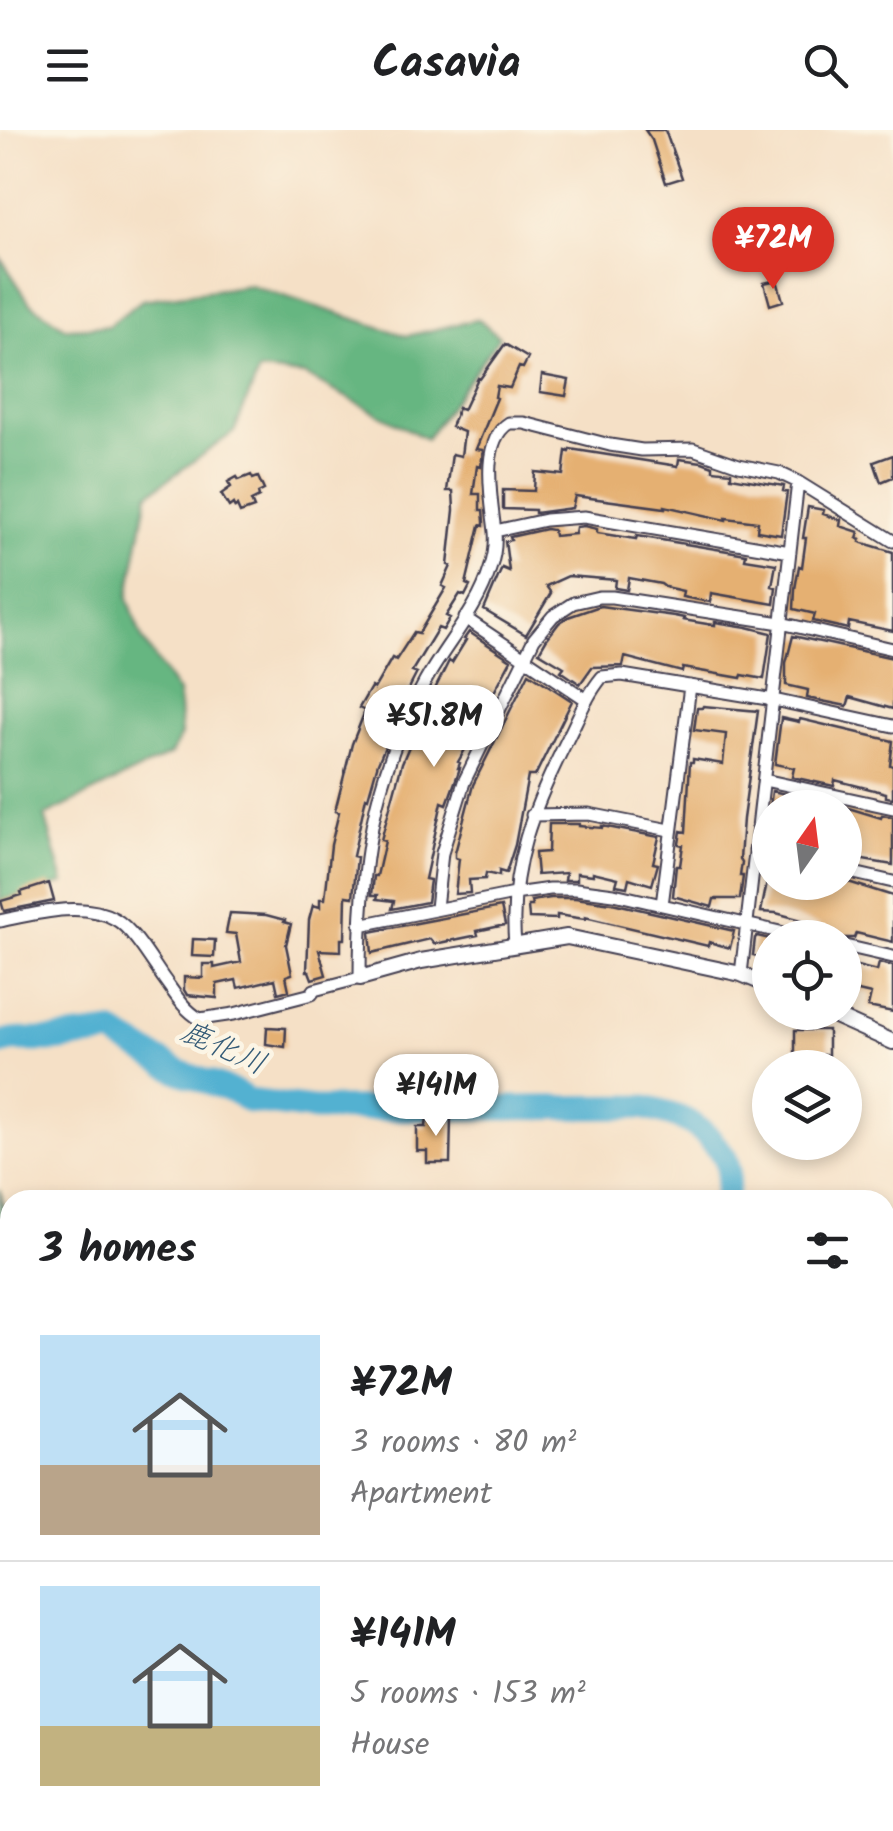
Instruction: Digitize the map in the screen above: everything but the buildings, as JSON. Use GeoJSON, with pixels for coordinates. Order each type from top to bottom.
{"type":"FeatureCollection","features":[{"type":"Feature","properties":{"kind":"street"},"geometry":{"type":"LineString","coordinates":[[360,978],[362,888],[380,791],[424,683],[490,572],[495,531],[489,482],[498,432],[514,423],[524,423],[642,450],[702,450],[798,482],[893,540]]}},
{"type":"Feature","properties":{"kind":"street"},"geometry":{"type":"LineString","coordinates":[[763,790],[798,482]]}},
{"type":"Feature","properties":{"kind":"street"},"geometry":{"type":"LineString","coordinates":[[495,531],[545,520],[584,517],[790,552]]}},
{"type":"Feature","properties":{"kind":"street"},"geometry":{"type":"LineString","coordinates":[[436,908],[442,853],[464,782],[534,639],[553,616],[572,603],[598,597],[781,624],[893,649]]}},
{"type":"Feature","properties":{"kind":"street"},"geometry":{"type":"LineString","coordinates":[[465,618],[587,700]]}},
{"type":"Feature","properties":{"kind":"street"},"geometry":{"type":"LineString","coordinates":[[515,945],[514,894],[526,832],[587,700],[602,677],[614,674],[774,700],[893,726]]}},
{"type":"Feature","properties":{"kind":"street"},"geometry":{"type":"LineString","coordinates":[[662,904],[690,686]]}},
{"type":"Feature","properties":{"kind":"street"},"geometry":{"type":"LineString","coordinates":[[764,780],[893,808]]}},
{"type":"Feature","properties":{"kind":"street"},"geometry":{"type":"LineString","coordinates":[[532,814],[589,814],[670,830]]}},
{"type":"Feature","properties":{"kind":"street"},"geometry":{"type":"LineString","coordinates":[[740,974],[752,875]]}},
{"type":"Feature","properties":{"kind":"street"},"geometry":{"type":"LineString","coordinates":[[862,875],[893,882]]}},
{"type":"Feature","properties":{"kind":"street"},"geometry":{"type":"LineString","coordinates":[[360,925],[550,888],[597,890],[752,925]]}},
{"type":"Feature","properties":{"kind":"street"},"geometry":{"type":"LineString","coordinates":[[0,921],[54,910],[91,911],[116,919],[186,1010],[200,1019],[312,994],[314,990],[421,960],[568,937],[752,979]]}},
{"type":"Feature","properties":{"kind":"street"},"geometry":{"type":"LineString","coordinates":[[862,950],[893,957]]}},
{"type":"Feature","properties":{"kind":"street"},"geometry":{"type":"LineString","coordinates":[[862,1028],[893,1042]]}},
{"type":"Feature","properties":{"kind":"green space"},"geometry":{"type":"Polygon","coordinates":[[[0,257],[30,303],[66,328],[108,326],[142,300],[250,285],[407,336],[479,319],[499,337],[426,439],[304,375],[259,371],[234,432],[148,494],[128,598],[142,639],[178,693],[181,735],[171,754],[45,816],[64,883],[0,901],[0,257]]]}},
{"type":"Feature","properties":{"kind":"waterway","name":"鹿化川"},"geometry":{"type":"LineString","coordinates":[[0,1043],[112,1033],[180,1072],[249,1101],[314,1109],[642,1107],[684,1120],[701,1130],[724,1155],[726,1190]]}}]}
